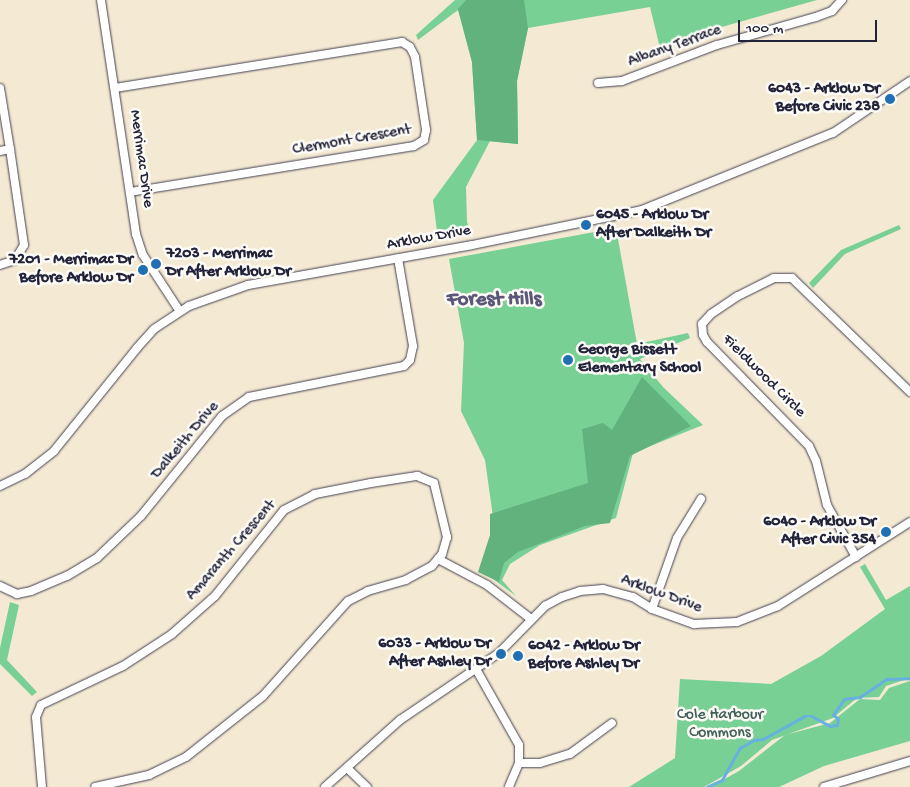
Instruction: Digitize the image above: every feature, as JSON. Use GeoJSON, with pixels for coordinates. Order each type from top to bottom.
{"type":"FeatureCollection","features":[{"type":"Feature","properties":{"kind":"street","name":"Merrimac Drive"},"geometry":{"type":"LineString","coordinates":[[102,0],[131,192],[143,256],[179,310]]}},
{"type":"Feature","properties":{"kind":"street","name":"Albany Terrace"},"geometry":{"type":"LineString","coordinates":[[598,83],[622,81],[717,45],[816,17],[832,11],[842,0]]}},
{"type":"Feature","properties":{"kind":"street","name":"Clermont Crescent"},"geometry":{"type":"LineString","coordinates":[[115,88],[398,41],[408,45],[414,53],[426,130],[424,140],[417,146],[131,192]]}},
{"type":"Feature","properties":{"kind":"street","name":"Arklow Drive"},"geometry":{"type":"LineString","coordinates":[[0,486],[25,474],[54,451],[137,348],[179,310],[227,290],[642,210],[833,133],[910,81]]}},
{"type":"Feature","properties":{"kind":"street"},"geometry":{"type":"LineString","coordinates":[[0,88],[24,245],[15,260],[0,265]]}},
{"type":"Feature","properties":{"kind":"street"},"geometry":{"type":"LineString","coordinates":[[0,151],[10,149]]}},
{"type":"Feature","properties":{"kind":"street","name":"Dalkeith Drive"},"geometry":{"type":"LineString","coordinates":[[0,586],[11,593],[31,591],[67,576],[97,558],[141,516],[222,416],[249,397],[404,366],[410,360],[413,346],[398,258]]}},
{"type":"Feature","properties":{"kind":"street","name":"Fieldwood Circle"},"geometry":{"type":"LineString","coordinates":[[856,557],[826,505],[816,461],[809,446],[707,342],[703,335],[702,324],[711,314],[738,296],[774,278],[792,278],[910,392]]}},
{"type":"Feature","properties":{"kind":"street","name":"Amaranth Crescent"},"geometry":{"type":"LineString","coordinates":[[42,787],[36,717],[40,705],[130,662],[172,634],[215,596],[278,517],[300,500],[320,493],[408,477],[427,478],[436,486],[446,527],[444,547],[438,559]]}},
{"type":"Feature","properties":{"kind":"street"},"geometry":{"type":"LineString","coordinates":[[652,609],[677,538],[700,498]]}},
{"type":"Feature","properties":{"kind":"street","name":"Arklow Drive"},"geometry":{"type":"LineString","coordinates":[[325,787],[410,711],[499,654],[545,606],[562,597],[580,591],[603,589],[633,597],[652,609],[699,625],[738,622],[772,609],[910,522]]}},
{"type":"Feature","properties":{"kind":"street"},"geometry":{"type":"LineString","coordinates":[[95,787],[149,775],[186,757],[263,696],[348,601],[368,590],[415,576],[438,559],[487,585],[531,619]]}},
{"type":"Feature","properties":{"kind":"street"},"geometry":{"type":"LineString","coordinates":[[476,669],[516,738],[519,762],[509,787]]}},
{"type":"Feature","properties":{"kind":"street"},"geometry":{"type":"LineString","coordinates":[[519,762],[540,763],[570,754],[612,723]]}},
{"type":"Feature","properties":{"kind":"street"},"geometry":{"type":"LineString","coordinates":[[824,787],[910,761]]}},
{"type":"Feature","properties":{"kind":"street"},"geometry":{"type":"LineString","coordinates":[[348,768],[367,787]]}},
{"type":"Feature","properties":{"kind":"green space"},"geometry":{"type":"Polygon","coordinates":[[[455,0],[817,0],[697,34],[660,48],[650,7],[528,28],[517,81],[518,144],[490,141],[466,187],[467,222],[471,232],[438,239],[433,200],[477,140],[472,62],[458,10],[418,40],[416,35],[455,0]]]}},
{"type":"Feature","properties":{"kind":"green space"},"geometry":{"type":"Polygon","coordinates":[[[466,0],[524,0],[528,28],[517,81],[518,144],[477,140],[472,62],[458,9],[466,0]]]}},
{"type":"Feature","properties":{"kind":"green space"},"geometry":{"type":"Polygon","coordinates":[[[899,225],[901,229],[845,254],[813,288],[809,283],[841,250],[899,225]]]}},
{"type":"Feature","properties":{"kind":"green space"},"geometry":{"type":"Polygon","coordinates":[[[616,228],[637,344],[688,333],[690,338],[640,359],[663,387],[703,425],[633,453],[616,518],[540,545],[510,564],[502,580],[516,596],[485,573],[494,524],[485,460],[461,411],[464,343],[449,259],[616,228]]]}},
{"type":"Feature","properties":{"kind":"green space"},"geometry":{"type":"Polygon","coordinates":[[[642,377],[691,426],[630,456],[610,523],[585,526],[518,552],[504,563],[499,582],[478,572],[490,535],[490,514],[588,483],[582,429],[603,423],[612,430],[642,377]]]}},
{"type":"Feature","properties":{"kind":"green space","name":"Cole Harbour Commons"},"geometry":{"type":"Polygon","coordinates":[[[865,564],[886,600],[910,586],[910,678],[886,686],[879,697],[857,698],[833,718],[772,740],[741,766],[704,787],[629,787],[675,758],[680,679],[771,684],[821,656],[885,609],[860,567],[865,564]]]}},
{"type":"Feature","properties":{"kind":"green space"},"geometry":{"type":"Polygon","coordinates":[[[10,602],[19,605],[7,660],[37,692],[32,696],[0,664],[0,648],[10,602]]]}},
{"type":"Feature","properties":{"kind":"green space","name":"Cole Harbour Commons"},"geometry":{"type":"Polygon","coordinates":[[[910,681],[910,741],[824,766],[779,787],[710,787],[739,771],[785,735],[830,723],[860,699],[880,700],[889,688],[910,681]]]}},
{"type":"Feature","properties":{"kind":"waterway"},"geometry":{"type":"LineString","coordinates":[[707,787],[722,780],[740,748],[754,740],[763,739],[805,716],[812,716],[830,726],[837,725],[838,719],[833,715],[844,699],[860,697],[887,679],[910,678]]}},
{"type":"Feature","properties":{"kind":"place","name":"6043 - Arklow Dr Before Civic 238"},"geometry":{"type":"Point","coordinates":[890,99]}},
{"type":"Feature","properties":{"kind":"place","name":"6045 - Arklow Dr After Dalkeith Dr"},"geometry":{"type":"Point","coordinates":[586,225]}},
{"type":"Feature","properties":{"kind":"place","name":"7203 - Merrimac Dr After Arklow Dr"},"geometry":{"type":"Point","coordinates":[156,264]}},
{"type":"Feature","properties":{"kind":"place","name":"7201 - Merrimac Dr Before Arklow Dr"},"geometry":{"type":"Point","coordinates":[143,270]}},
{"type":"Feature","properties":{"kind":"place","name":"George Bissett Elementary School"},"geometry":{"type":"Point","coordinates":[568,360]}},
{"type":"Feature","properties":{"kind":"place","name":"6040 - Arklow Dr After Civic 354"},"geometry":{"type":"Point","coordinates":[886,532]}},
{"type":"Feature","properties":{"kind":"place","name":"6033 - Arklow Dr After Ashley Dr"},"geometry":{"type":"Point","coordinates":[501,654]}},
{"type":"Feature","properties":{"kind":"place","name":"6042 - Arklow Dr Before Ashley Dr"},"geometry":{"type":"Point","coordinates":[518,656]}},
{"type":"Feature","properties":{"kind":"district","name":"Forest Hills"},"geometry":{"type":"Point","coordinates":[494,301]}}]}
